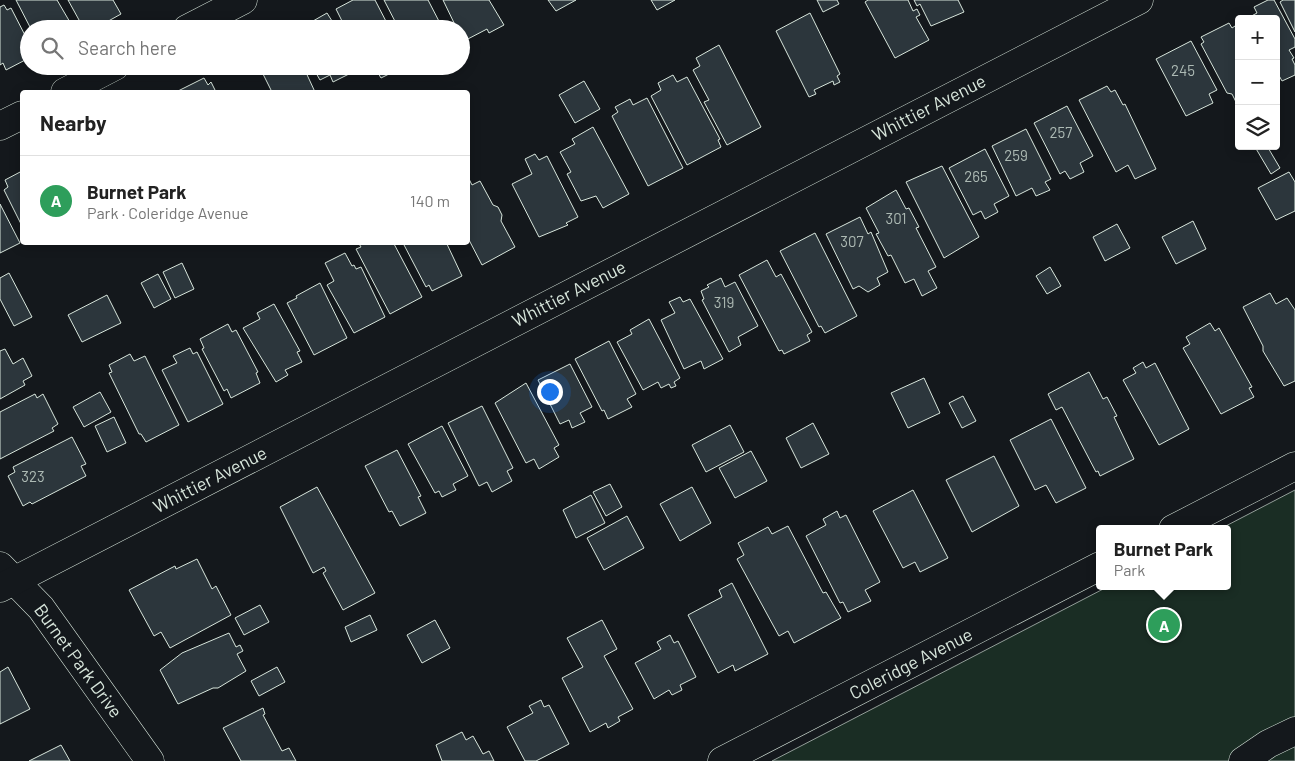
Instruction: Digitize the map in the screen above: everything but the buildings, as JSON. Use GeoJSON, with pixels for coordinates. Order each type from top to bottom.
{"type":"FeatureCollection","features":[{"type":"Feature","properties":{"kind":"street"},"geometry":{"type":"LineString","coordinates":[[204,20],[243,0]]}},
{"type":"Feature","properties":{"kind":"street","name":"Whittier Avenue"},"geometry":{"type":"LineString","coordinates":[[5,578],[1139,0]]}},
{"type":"Feature","properties":{"kind":"street"},"geometry":{"type":"LineString","coordinates":[[69,90],[98,75]]}},
{"type":"Feature","properties":{"kind":"street"},"geometry":{"type":"LineString","coordinates":[[0,126],[20,116]]}},
{"type":"Feature","properties":{"kind":"street"},"geometry":{"type":"LineString","coordinates":[[1181,525],[1295,466]]}},
{"type":"Feature","properties":{"kind":"street","name":"Coleridge Avenue"},"geometry":{"type":"LineString","coordinates":[[722,761],[1096,568]]}},
{"type":"Feature","properties":{"kind":"street","name":"Burnet Park Drive"},"geometry":{"type":"LineString","coordinates":[[5,578],[41,608],[150,761]]}},
{"type":"Feature","properties":{"kind":"street"},"geometry":{"type":"LineString","coordinates":[[1243,761],[1268,744],[1295,731]]}},
{"type":"Feature","properties":{"kind":"green space"},"geometry":{"type":"Polygon","coordinates":[[[1295,490],[1295,761],[772,761],[1101,590],[1231,590],[1231,525],[1228,525],[1295,490]]]}},
{"type":"Feature","properties":{"kind":"place","name":"Burnet Park"},"geometry":{"type":"Point","coordinates":[1164,625]}}]}
